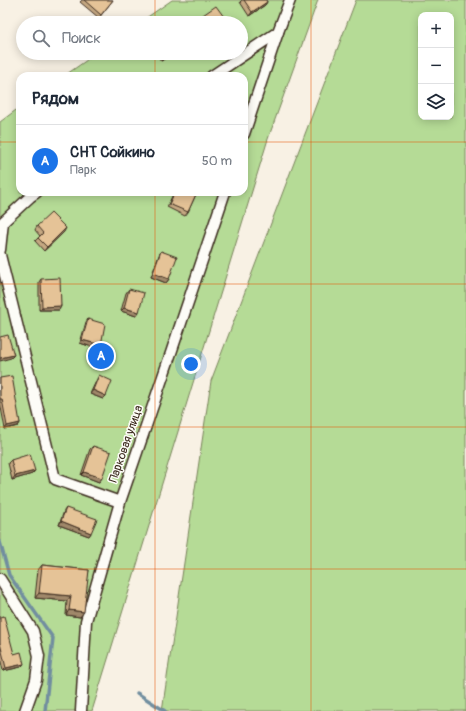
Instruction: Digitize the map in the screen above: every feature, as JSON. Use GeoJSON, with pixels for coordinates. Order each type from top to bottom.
{"type":"FeatureCollection","features":[{"type":"Feature","properties":{"kind":"street"},"geometry":{"type":"LineString","coordinates":[[248,122],[290,0]]}},
{"type":"Feature","properties":{"kind":"street"},"geometry":{"type":"LineString","coordinates":[[248,52],[278,32]]}},
{"type":"Feature","properties":{"kind":"street"},"geometry":{"type":"LineString","coordinates":[[218,72],[236,60]]}},
{"type":"Feature","properties":{"kind":"street"},"geometry":{"type":"LineString","coordinates":[[0,250],[3,222],[31,196]]}},
{"type":"Feature","properties":{"kind":"street","name":"Парковая улица"},"geometry":{"type":"LineString","coordinates":[[81,711],[86,621],[120,502],[224,196]]}},
{"type":"Feature","properties":{"kind":"street"},"geometry":{"type":"LineString","coordinates":[[0,256],[55,479],[120,502]]}},
{"type":"Feature","properties":{"kind":"street"},"geometry":{"type":"LineString","coordinates":[[0,579],[34,631],[39,656],[36,680],[25,711]]}},
{"type":"Feature","properties":{"kind":"green space"},"geometry":{"type":"Polygon","coordinates":[[[172,0],[318,0],[268,139],[92,711],[0,711],[0,122],[16,110],[16,196],[248,196],[248,72],[70,72],[87,60],[248,60],[248,16],[149,16],[172,0]]]}},
{"type":"Feature","properties":{"kind":"green space"},"geometry":{"type":"Polygon","coordinates":[[[356,0],[466,0],[466,711],[162,711],[211,381],[356,0]]]}},
{"type":"Feature","properties":{"kind":"building"},"geometry":{"type":"Polygon","coordinates":[[[84,0],[113,0],[101,15],[84,0]]]}},
{"type":"Feature","properties":{"kind":"building"},"geometry":{"type":"Polygon","coordinates":[[[244,0],[266,0],[267,2],[252,12],[244,0]]]}},
{"type":"Feature","properties":{"kind":"building"},"geometry":{"type":"Polygon","coordinates":[[[216,6],[223,16],[204,16],[216,6]]]}},
{"type":"Feature","properties":{"kind":"building"},"geometry":{"type":"Polygon","coordinates":[[[173,196],[195,196],[188,212],[169,204],[173,196]]]}},
{"type":"Feature","properties":{"kind":"building"},"geometry":{"type":"Polygon","coordinates":[[[51,213],[66,228],[47,247],[38,238],[43,233],[37,226],[51,213]]]}},
{"type":"Feature","properties":{"kind":"building"},"geometry":{"type":"Polygon","coordinates":[[[161,251],[177,257],[169,279],[153,273],[161,251]]]}},
{"type":"Feature","properties":{"kind":"building"},"geometry":{"type":"Polygon","coordinates":[[[60,278],[61,306],[42,307],[41,279],[60,278]]]}},
{"type":"Feature","properties":{"kind":"building"},"geometry":{"type":"Polygon","coordinates":[[[129,289],[144,293],[139,312],[124,308],[129,289]]]}},
{"type":"Feature","properties":{"kind":"building"},"geometry":{"type":"Polygon","coordinates":[[[88,319],[105,324],[101,345],[82,340],[88,319]]]}},
{"type":"Feature","properties":{"kind":"building"},"geometry":{"type":"Polygon","coordinates":[[[8,335],[14,355],[0,358],[0,337],[8,335]]]}},
{"type":"Feature","properties":{"kind":"building"},"geometry":{"type":"Polygon","coordinates":[[[99,375],[112,381],[106,396],[93,390],[99,375]]]}},
{"type":"Feature","properties":{"kind":"building"},"geometry":{"type":"Polygon","coordinates":[[[12,376],[20,423],[7,426],[2,399],[0,399],[0,378],[12,376]]]}},
{"type":"Feature","properties":{"kind":"building"},"geometry":{"type":"Polygon","coordinates":[[[93,446],[111,452],[102,478],[84,472],[93,446]]]}},
{"type":"Feature","properties":{"kind":"building"},"geometry":{"type":"Polygon","coordinates":[[[30,454],[35,471],[15,476],[11,460],[30,454]]]}},
{"type":"Feature","properties":{"kind":"building"},"geometry":{"type":"Polygon","coordinates":[[[66,508],[97,519],[91,533],[61,521],[66,508]]]}},
{"type":"Feature","properties":{"kind":"building"},"geometry":{"type":"Polygon","coordinates":[[[42,565],[89,570],[84,612],[69,610],[71,596],[39,593],[42,565]]]}},
{"type":"Feature","properties":{"kind":"building"},"geometry":{"type":"Polygon","coordinates":[[[4,616],[14,654],[21,652],[24,664],[6,668],[0,643],[0,617],[4,616]]]}},
{"type":"Feature","properties":{"kind":"waterway"},"geometry":{"type":"LineString","coordinates":[[0,542],[9,575],[53,638],[45,711]]}},
{"type":"Feature","properties":{"kind":"waterway"},"geometry":{"type":"LineString","coordinates":[[137,693],[165,711]]}},
{"type":"Feature","properties":{"kind":"place","name":"СНТ Сойкино"},"geometry":{"type":"Point","coordinates":[101,356]}}]}
